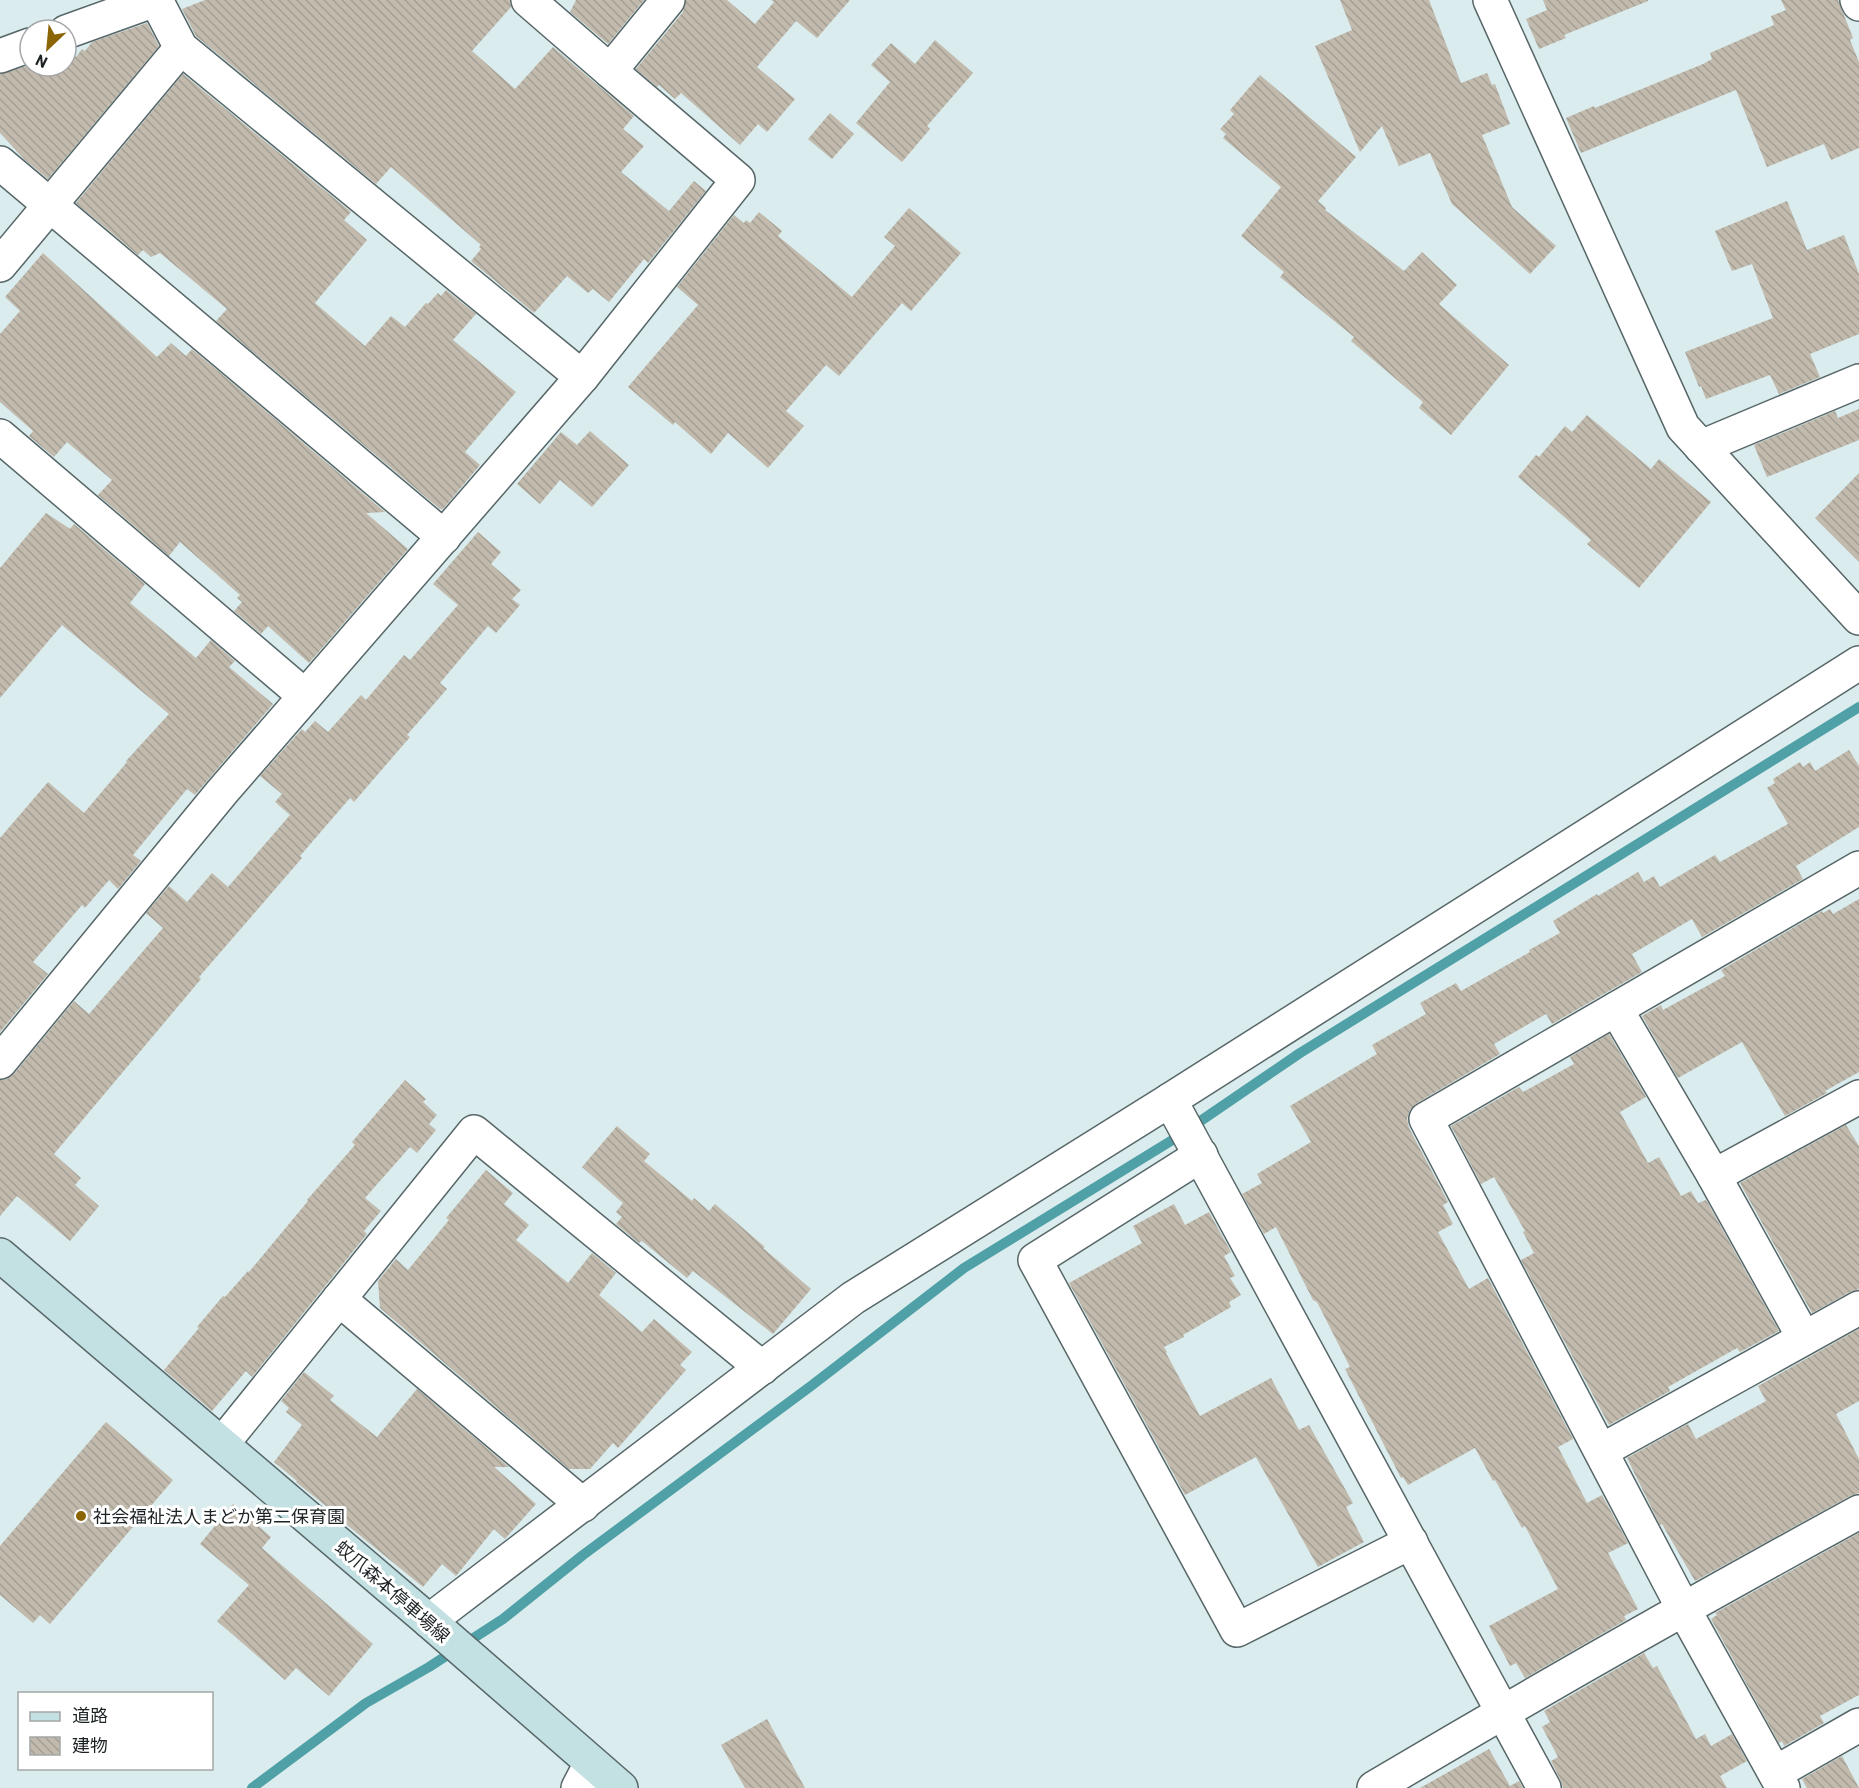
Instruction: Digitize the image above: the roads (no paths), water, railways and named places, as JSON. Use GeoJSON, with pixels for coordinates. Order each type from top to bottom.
{"type":"FeatureCollection","features":[{"type":"Feature","properties":{"kind":"main road","name":"蚊爪森本停車場線"},"geometry":{"type":"LineString","coordinates":[[0,1255],[475,1661],[584,1775],[621,1788]]}},
{"type":"Feature","properties":{"kind":"street"},"geometry":{"type":"LineString","coordinates":[[78,28],[155,0],[181,48],[582,377]]}},
{"type":"Feature","properties":{"kind":"street"},"geometry":{"type":"LineString","coordinates":[[0,1062],[222,792],[582,377],[738,180],[528,0]]}},
{"type":"Feature","properties":{"kind":"street"},"geometry":{"type":"LineString","coordinates":[[610,70],[668,0]]}},
{"type":"Feature","properties":{"kind":"street"},"geometry":{"type":"LineString","coordinates":[[1490,0],[1683,427],[1859,618]]}},
{"type":"Feature","properties":{"kind":"street"},"geometry":{"type":"LineString","coordinates":[[1857,0],[1859,4]]}},
{"type":"Feature","properties":{"kind":"street"},"geometry":{"type":"LineString","coordinates":[[0,265],[181,48]]}},
{"type":"Feature","properties":{"kind":"street"},"geometry":{"type":"LineString","coordinates":[[0,56],[18,49]]}},
{"type":"Feature","properties":{"kind":"street"},"geometry":{"type":"LineString","coordinates":[[0,163],[444,537]]}},
{"type":"Feature","properties":{"kind":"street"},"geometry":{"type":"LineString","coordinates":[[1701,447],[1859,381]]}},
{"type":"Feature","properties":{"kind":"street"},"geometry":{"type":"LineString","coordinates":[[0,436],[305,696]]}},
{"type":"Feature","properties":{"kind":"street"},"geometry":{"type":"LineString","coordinates":[[437,1629],[583,1505],[853,1298],[1859,663]]}},
{"type":"Feature","properties":{"kind":"street"},"geometry":{"type":"LineString","coordinates":[[1859,868],[1426,1119],[1683,1608],[1779,1781],[1859,1725]]}},
{"type":"Feature","properties":{"kind":"street"},"geometry":{"type":"LineString","coordinates":[[1616,1009],[1714,1176],[1804,1338]]}},
{"type":"Feature","properties":{"kind":"street"},"geometry":{"type":"LineString","coordinates":[[1714,1176],[1859,1097]]}},
{"type":"Feature","properties":{"kind":"street"},"geometry":{"type":"LineString","coordinates":[[1170,1100],[1544,1788]]}},
{"type":"Feature","properties":{"kind":"street"},"geometry":{"type":"LineString","coordinates":[[222,1444],[474,1132],[762,1368]]}},
{"type":"Feature","properties":{"kind":"street"},"geometry":{"type":"LineString","coordinates":[[1201,1155],[1035,1260],[1237,1630],[1411,1542]]}},
{"type":"Feature","properties":{"kind":"street"},"geometry":{"type":"LineString","coordinates":[[339,1299],[583,1505]]}},
{"type":"Feature","properties":{"kind":"street"},"geometry":{"type":"LineString","coordinates":[[1601,1451],[1859,1308]]}},
{"type":"Feature","properties":{"kind":"street"},"geometry":{"type":"LineString","coordinates":[[1374,1788],[1683,1608],[1859,1512]]}},
{"type":"Feature","properties":{"kind":"waterway"},"geometry":{"type":"LineString","coordinates":[[1199,1122],[1300,1053],[1859,707]]}},
{"type":"Feature","properties":{"kind":"waterway"},"geometry":{"type":"LineString","coordinates":[[252,1788],[366,1703],[429,1667],[503,1619],[583,1555],[811,1386],[964,1268],[1174,1139]]}},
{"type":"Feature","properties":{"kind":"place","name":"社会福祉法人まどか第二保育園"},"geometry":{"type":"Point","coordinates":[81,1516]}}]}
